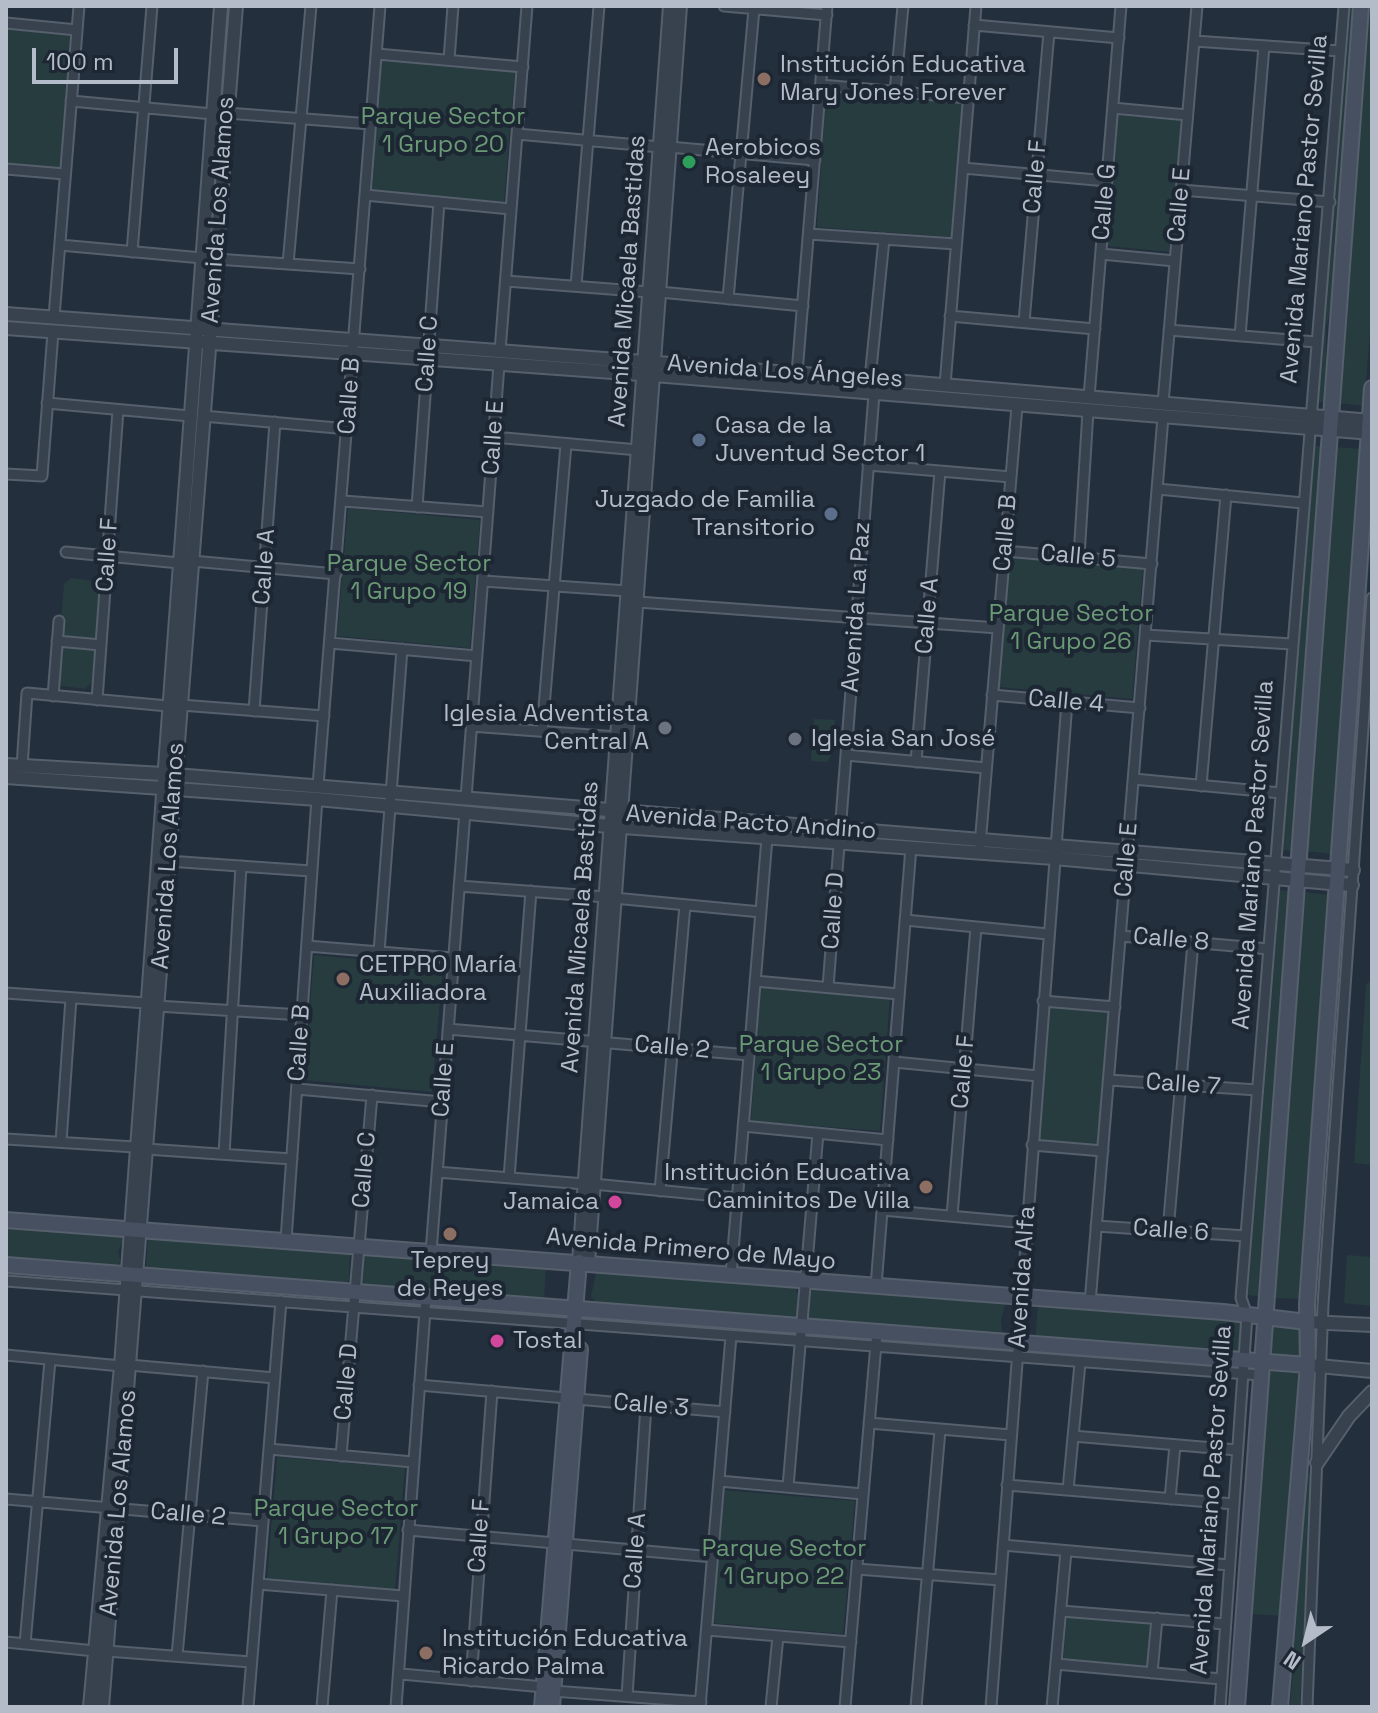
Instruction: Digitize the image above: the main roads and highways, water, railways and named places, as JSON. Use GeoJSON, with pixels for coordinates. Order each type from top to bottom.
{"type":"FeatureCollection","features":[{"type":"Feature","properties":{"kind":"main road","name":"Avenida Mariano Pastor Sevilla"},"geometry":{"type":"LineString","coordinates":[[1237,1707],[1361,6]]}},
{"type":"Feature","properties":{"kind":"main road"},"geometry":{"type":"LineString","coordinates":[[1280,1707],[1315,1366],[1307,1322],[1335,876],[1372,388]]}},
{"type":"Feature","properties":{"kind":"main road","name":"Avenida Primero de Mayo"},"geometry":{"type":"LineString","coordinates":[[6,1220],[583,1262],[1265,1316],[1307,1322]]}},
{"type":"Feature","properties":{"kind":"main road","name":"Avenida Micaela Bastidas"},"geometry":{"type":"LineString","coordinates":[[542,1707],[548,1689],[583,1262]]}},
{"type":"Feature","properties":{"kind":"main road"},"geometry":{"type":"LineString","coordinates":[[6,1265],[131,1282],[426,1297],[578,1316],[803,1326],[1018,1343],[1244,1367],[1315,1366]]}},
{"type":"Feature","properties":{"kind":"main road","name":"Avenida Micaela Bastidas"},"geometry":{"type":"LineString","coordinates":[[548,1689],[552,1707]]}},
{"type":"Feature","properties":{"kind":"place","name":"Institución Educativa Mary Jones Forever"},"geometry":{"type":"Point","coordinates":[764,79]}},
{"type":"Feature","properties":{"kind":"place","name":"Aerobicos Rosaleey"},"geometry":{"type":"Point","coordinates":[689,162]}},
{"type":"Feature","properties":{"kind":"place","name":"Casa de la Juventud Sector 1"},"geometry":{"type":"Point","coordinates":[699,440]}},
{"type":"Feature","properties":{"kind":"place","name":"Juzgado de Familia Transitorio"},"geometry":{"type":"Point","coordinates":[831,514]}},
{"type":"Feature","properties":{"kind":"place","name":"Iglesia Adventista Central A"},"geometry":{"type":"Point","coordinates":[665,728]}},
{"type":"Feature","properties":{"kind":"place","name":"Iglesia San José"},"geometry":{"type":"Point","coordinates":[795,739]}},
{"type":"Feature","properties":{"kind":"place","name":"CETPRO María Auxiliadora"},"geometry":{"type":"Point","coordinates":[343,979]}},
{"type":"Feature","properties":{"kind":"place","name":"Institución Educativa Caminitos De Villa"},"geometry":{"type":"Point","coordinates":[926,1187]}},
{"type":"Feature","properties":{"kind":"place","name":"Jamaica"},"geometry":{"type":"Point","coordinates":[615,1202]}},
{"type":"Feature","properties":{"kind":"place","name":"Teprey de Reyes"},"geometry":{"type":"Point","coordinates":[450,1234]}},
{"type":"Feature","properties":{"kind":"place","name":"Tostal"},"geometry":{"type":"Point","coordinates":[497,1341]}},
{"type":"Feature","properties":{"kind":"place","name":"Institución Educativa Ricardo Palma"},"geometry":{"type":"Point","coordinates":[426,1653]}},
{"type":"Feature","properties":{"kind":"park label","name":"Parque Sector 1 Grupo 20"},"geometry":{"type":"Point","coordinates":[443,131]}},
{"type":"Feature","properties":{"kind":"park label","name":"Parque Sector 1 Grupo 19"},"geometry":{"type":"Point","coordinates":[409,578]}},
{"type":"Feature","properties":{"kind":"park label","name":"Parque Sector 1 Grupo 26"},"geometry":{"type":"Point","coordinates":[1071,628]}},
{"type":"Feature","properties":{"kind":"park label","name":"Parque Sector 1 Grupo 23"},"geometry":{"type":"Point","coordinates":[821,1059]}},
{"type":"Feature","properties":{"kind":"park label","name":"Parque Sector 1 Grupo 17"},"geometry":{"type":"Point","coordinates":[336,1523]}},
{"type":"Feature","properties":{"kind":"park label","name":"Parque Sector 1 Grupo 22"},"geometry":{"type":"Point","coordinates":[784,1563]}}]}
